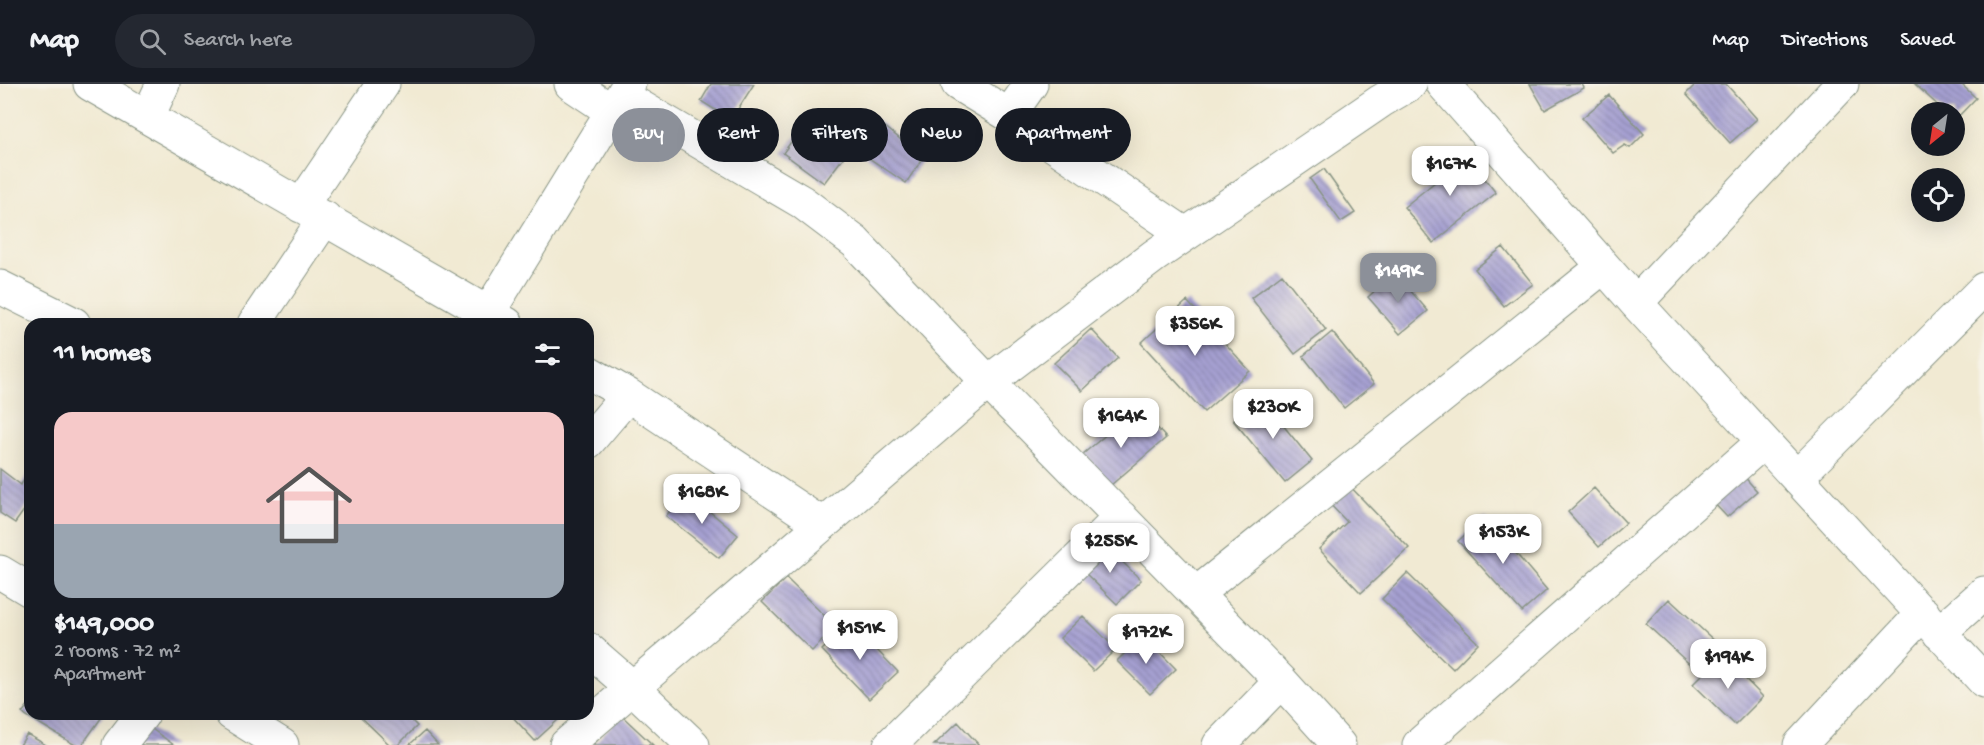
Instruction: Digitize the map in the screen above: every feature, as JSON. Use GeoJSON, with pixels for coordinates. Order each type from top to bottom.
{"type":"FeatureCollection","features":[{"type":"Feature","properties":{"kind":"street"},"geometry":{"type":"LineString","coordinates":[[90,84],[498,318],[622,97]]}},
{"type":"Feature","properties":{"kind":"street"},"geometry":{"type":"LineString","coordinates":[[148,116],[163,84]]}},
{"type":"Feature","properties":{"kind":"street"},"geometry":{"type":"LineString","coordinates":[[257,318],[383,84]]}},
{"type":"Feature","properties":{"kind":"street"},"geometry":{"type":"LineString","coordinates":[[571,84],[622,97],[802,202],[855,242],[987,382],[1281,681],[1339,745]]}},
{"type":"Feature","properties":{"kind":"street"},"geometry":{"type":"LineString","coordinates":[[958,84],[997,108]]}},
{"type":"Feature","properties":{"kind":"street"},"geometry":{"type":"LineString","coordinates":[[1014,108],[1031,84]]}},
{"type":"Feature","properties":{"kind":"street"},"geometry":{"type":"LineString","coordinates":[[566,745],[987,382],[1185,234],[1381,101],[1410,84]]}},
{"type":"Feature","properties":{"kind":"street"},"geometry":{"type":"LineString","coordinates":[[1443,84],[1636,303],[1984,681]]}},
{"type":"Feature","properties":{"kind":"street"},"geometry":{"type":"LineString","coordinates":[[1636,303],[1842,84]]}},
{"type":"Feature","properties":{"kind":"street"},"geometry":{"type":"LineString","coordinates":[[1079,162],[1185,234]]}},
{"type":"Feature","properties":{"kind":"street"},"geometry":{"type":"LineString","coordinates":[[1196,594],[1604,267]]}},
{"type":"Feature","properties":{"kind":"street"},"geometry":{"type":"LineString","coordinates":[[0,287],[62,318]]}},
{"type":"Feature","properties":{"kind":"street"},"geometry":{"type":"LineString","coordinates":[[1797,477],[1984,289]]}},
{"type":"Feature","properties":{"kind":"street"},"geometry":{"type":"LineString","coordinates":[[594,375],[628,395],[822,524]]}},
{"type":"Feature","properties":{"kind":"street"},"geometry":{"type":"LineString","coordinates":[[594,435],[628,395]]}},
{"type":"Feature","properties":{"kind":"street"},"geometry":{"type":"LineString","coordinates":[[1419,745],[1763,442]]}},
{"type":"Feature","properties":{"kind":"street"},"geometry":{"type":"LineString","coordinates":[[890,745],[1121,517]]}},
{"type":"Feature","properties":{"kind":"street"},"geometry":{"type":"LineString","coordinates":[[0,572],[24,586]]}},
{"type":"Feature","properties":{"kind":"street"},"geometry":{"type":"LineString","coordinates":[[1800,745],[1931,623],[1984,593]]}},
{"type":"Feature","properties":{"kind":"street"},"geometry":{"type":"LineString","coordinates":[[594,654],[693,745]]}},
{"type":"Feature","properties":{"kind":"street"},"geometry":{"type":"LineString","coordinates":[[1219,745],[1281,681]]}},
{"type":"Feature","properties":{"kind":"street"},"geometry":{"type":"LineString","coordinates":[[119,745],[138,720]]}},
{"type":"Feature","properties":{"kind":"street"},"geometry":{"type":"LineString","coordinates":[[242,720],[282,745]]}},
{"type":"Feature","properties":{"kind":"building"},"geometry":{"type":"Polygon","coordinates":[[[711,84],[754,84],[739,108],[712,108],[701,101],[711,84]]]}},
{"type":"Feature","properties":{"kind":"building"},"geometry":{"type":"Polygon","coordinates":[[[1530,84],[1582,84],[1584,88],[1545,110],[1530,84]]]}},
{"type":"Feature","properties":{"kind":"building"},"geometry":{"type":"Polygon","coordinates":[[[1696,84],[1726,84],[1757,119],[1730,143],[1686,94],[1696,84]]]}},
{"type":"Feature","properties":{"kind":"building"},"geometry":{"type":"Polygon","coordinates":[[[1915,84],[1961,84],[1976,98],[1965,110],[1965,102],[1934,102],[1915,84]]]}},
{"type":"Feature","properties":{"kind":"building"},"geometry":{"type":"Polygon","coordinates":[[[1609,95],[1644,134],[1630,148],[1625,145],[1613,153],[1582,118],[1609,95]]]}},
{"type":"Feature","properties":{"kind":"building"},"geometry":{"type":"Polygon","coordinates":[[[888,129],[900,139],[900,162],[920,162],[906,183],[875,162],[888,162],[888,129]]]}},
{"type":"Feature","properties":{"kind":"building"},"geometry":{"type":"Polygon","coordinates":[[[791,142],[791,159],[783,153],[791,142]]]}},
{"type":"Feature","properties":{"kind":"building"},"geometry":{"type":"Polygon","coordinates":[[[1462,150],[1496,193],[1433,243],[1404,207],[1435,182],[1429,176],[1462,150]]]}},
{"type":"Feature","properties":{"kind":"building"},"geometry":{"type":"Polygon","coordinates":[[[795,162],[840,162],[824,183],[795,162]]]}},
{"type":"Feature","properties":{"kind":"building"},"geometry":{"type":"Polygon","coordinates":[[[1324,169],[1355,213],[1341,222],[1310,179],[1324,169]]]}},
{"type":"Feature","properties":{"kind":"building"},"geometry":{"type":"Polygon","coordinates":[[[1503,247],[1533,284],[1504,306],[1475,269],[1503,247]]]}},
{"type":"Feature","properties":{"kind":"building"},"geometry":{"type":"Polygon","coordinates":[[[1395,273],[1428,311],[1400,334],[1368,297],[1395,273]]]}},
{"type":"Feature","properties":{"kind":"building"},"geometry":{"type":"Polygon","coordinates":[[[1282,274],[1326,330],[1295,354],[1251,298],[1282,274]]]}},
{"type":"Feature","properties":{"kind":"building"},"geometry":{"type":"Polygon","coordinates":[[[1187,301],[1250,371],[1204,412],[1141,343],[1187,301]]]}},
{"type":"Feature","properties":{"kind":"building"},"geometry":{"type":"Polygon","coordinates":[[[1091,329],[1118,358],[1082,391],[1054,363],[1091,329]]]}},
{"type":"Feature","properties":{"kind":"building"},"geometry":{"type":"Polygon","coordinates":[[[1332,332],[1374,384],[1344,408],[1303,356],[1332,332]]]}},
{"type":"Feature","properties":{"kind":"building"},"geometry":{"type":"Polygon","coordinates":[[[1261,398],[1312,461],[1285,483],[1233,420],[1261,398]]]}},
{"type":"Feature","properties":{"kind":"building"},"geometry":{"type":"Polygon","coordinates":[[[1139,407],[1166,438],[1104,491],[1077,459],[1139,407]]]}},
{"type":"Feature","properties":{"kind":"building"},"geometry":{"type":"Polygon","coordinates":[[[0,469],[21,485],[24,480],[24,510],[15,523],[0,513],[0,469]]]}},
{"type":"Feature","properties":{"kind":"building"},"geometry":{"type":"Polygon","coordinates":[[[1741,473],[1757,491],[1727,517],[1711,500],[1741,473]]]}},
{"type":"Feature","properties":{"kind":"building"},"geometry":{"type":"Polygon","coordinates":[[[1345,481],[1409,548],[1361,593],[1319,549],[1347,522],[1325,499],[1345,481]]]}},
{"type":"Feature","properties":{"kind":"building"},"geometry":{"type":"Polygon","coordinates":[[[1594,488],[1626,523],[1599,547],[1568,512],[1594,488]]]}},
{"type":"Feature","properties":{"kind":"building"},"geometry":{"type":"Polygon","coordinates":[[[686,492],[738,535],[719,558],[666,516],[686,492]]]}},
{"type":"Feature","properties":{"kind":"building"},"geometry":{"type":"Polygon","coordinates":[[[1485,517],[1547,590],[1522,612],[1458,541],[1485,517]]]}},
{"type":"Feature","properties":{"kind":"building"},"geometry":{"type":"Polygon","coordinates":[[[1103,543],[1141,580],[1117,604],[1079,567],[1103,543]]]}},
{"type":"Feature","properties":{"kind":"building"},"geometry":{"type":"Polygon","coordinates":[[[1407,573],[1478,643],[1453,669],[1382,599],[1407,573]]]}},
{"type":"Feature","properties":{"kind":"building"},"geometry":{"type":"Polygon","coordinates":[[[786,578],[836,627],[812,651],[762,602],[786,578]]]}},
{"type":"Feature","properties":{"kind":"building"},"geometry":{"type":"Polygon","coordinates":[[[1669,599],[1720,646],[1697,671],[1646,624],[1669,599]]]}},
{"type":"Feature","properties":{"kind":"building"},"geometry":{"type":"Polygon","coordinates":[[[1083,616],[1116,649],[1093,671],[1060,638],[1083,616]]]}},
{"type":"Feature","properties":{"kind":"building"},"geometry":{"type":"Polygon","coordinates":[[[851,623],[898,672],[869,699],[822,650],[851,623]]]}},
{"type":"Feature","properties":{"kind":"building"},"geometry":{"type":"Polygon","coordinates":[[[1143,635],[1176,669],[1150,694],[1117,661],[1143,635]]]}},
{"type":"Feature","properties":{"kind":"building"},"geometry":{"type":"Polygon","coordinates":[[[1722,655],[1763,697],[1735,725],[1693,684],[1722,655]]]}},
{"type":"Feature","properties":{"kind":"building"},"geometry":{"type":"Polygon","coordinates":[[[621,715],[653,745],[593,745],[621,715]]]}},
{"type":"Feature","properties":{"kind":"building"},"geometry":{"type":"Polygon","coordinates":[[[34,720],[100,720],[82,745],[75,745],[34,720]]]}},
{"type":"Feature","properties":{"kind":"building"},"geometry":{"type":"Polygon","coordinates":[[[364,720],[411,720],[417,726],[398,745],[390,745],[364,720]]]}},
{"type":"Feature","properties":{"kind":"building"},"geometry":{"type":"Polygon","coordinates":[[[516,720],[558,720],[535,741],[516,720]]]}},
{"type":"Feature","properties":{"kind":"building"},"geometry":{"type":"Polygon","coordinates":[[[958,722],[979,745],[934,745],[958,722]]]}},
{"type":"Feature","properties":{"kind":"building"},"geometry":{"type":"Polygon","coordinates":[[[149,727],[174,745],[136,745],[149,727]]]}},
{"type":"Feature","properties":{"kind":"building"},"geometry":{"type":"Polygon","coordinates":[[[425,731],[438,745],[409,745],[425,731]]]}},
{"type":"Feature","properties":{"kind":"building"},"geometry":{"type":"Polygon","coordinates":[[[27,734],[46,745],[20,745],[27,734]]]}}]}
